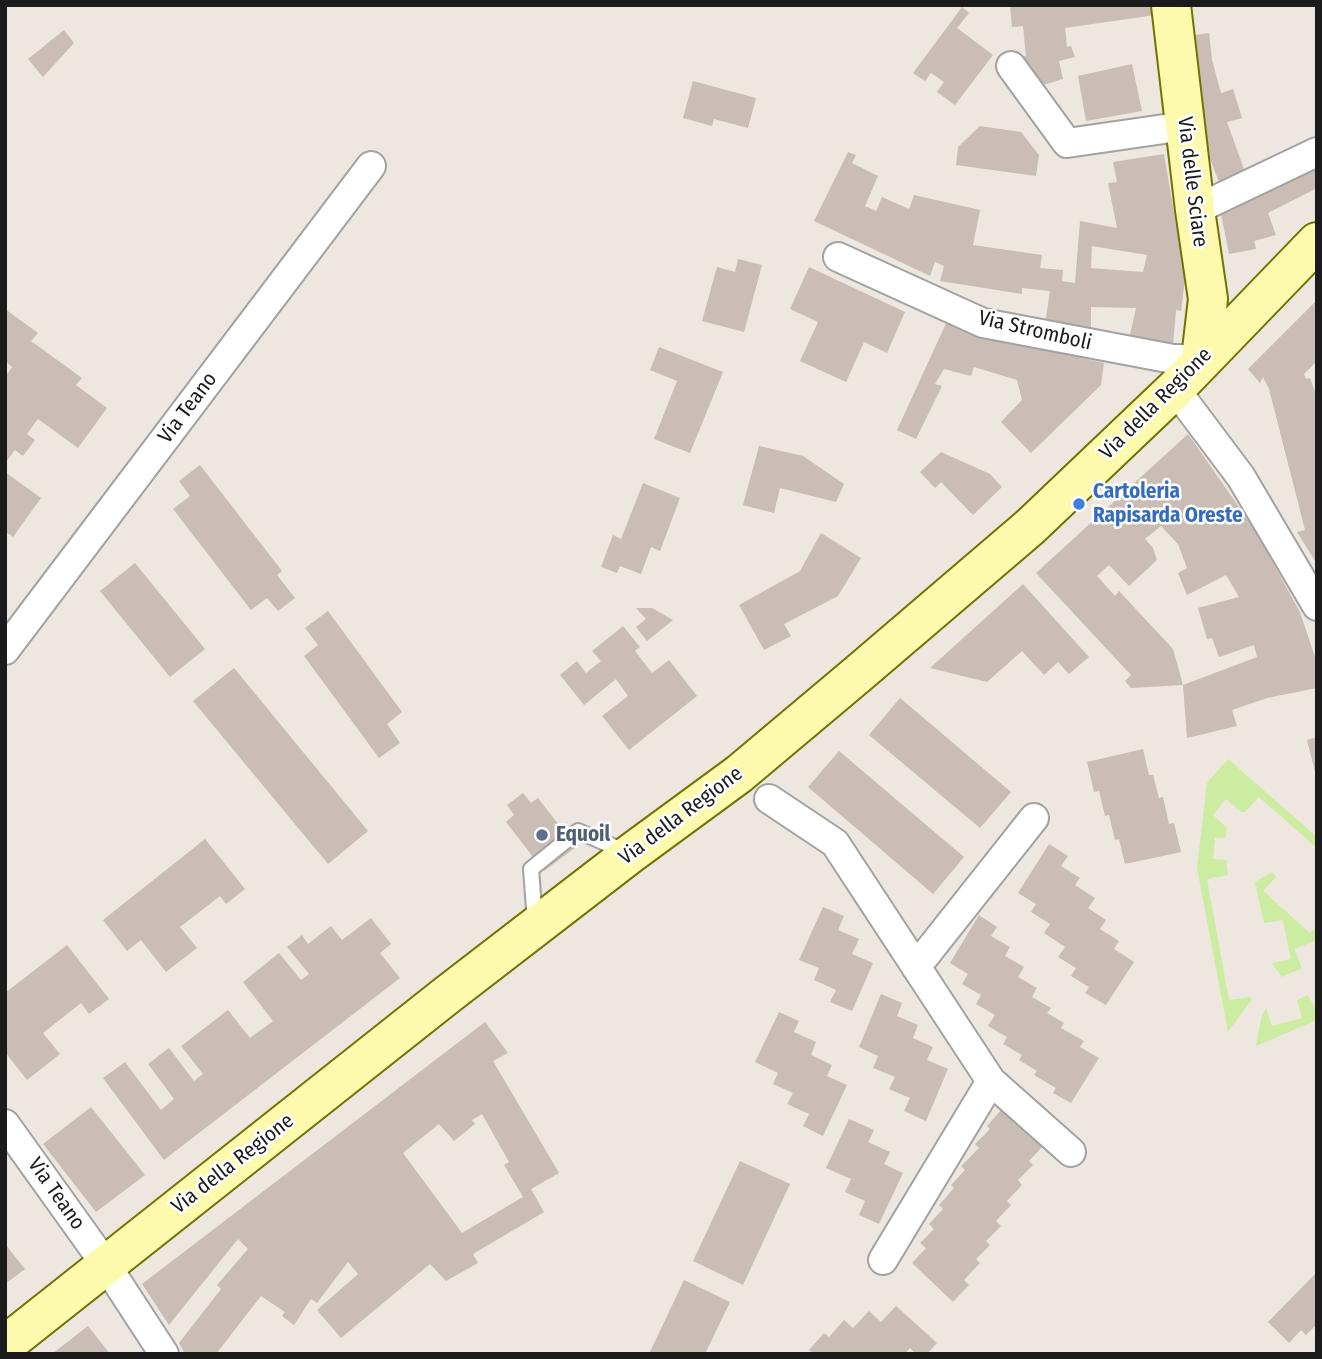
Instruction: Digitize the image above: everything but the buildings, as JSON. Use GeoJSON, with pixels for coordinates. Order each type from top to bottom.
{"type":"FeatureCollection","features":[{"type":"Feature","properties":{"kind":"main road","name":"Via delle Sciare"},"geometry":{"type":"LineString","coordinates":[[1171,5],[1208,299],[1201,359]]}},
{"type":"Feature","properties":{"kind":"main road","name":"Via della Regione"},"geometry":{"type":"LineString","coordinates":[[5,1345],[535,927],[739,774],[1010,544],[1175,389],[1201,359],[1317,242]]}},
{"type":"Feature","properties":{"kind":"street"},"geometry":{"type":"LineString","coordinates":[[1012,66],[1067,143],[1185,126]]}},
{"type":"Feature","properties":{"kind":"street"},"geometry":{"type":"LineString","coordinates":[[1195,210],[1317,152]]}},
{"type":"Feature","properties":{"kind":"street","name":"Via Teano"},"geometry":{"type":"LineString","coordinates":[[5,650],[371,166]]}},
{"type":"Feature","properties":{"kind":"street","name":"Via Stromboli"},"geometry":{"type":"LineString","coordinates":[[838,257],[983,323],[1173,359],[1201,359]]}},
{"type":"Feature","properties":{"kind":"street"},"geometry":{"type":"LineString","coordinates":[[1175,389],[1241,477],[1317,606]]}},
{"type":"Feature","properties":{"kind":"street"},"geometry":{"type":"LineString","coordinates":[[769,799],[835,843],[991,1082],[1071,1152]]}},
{"type":"Feature","properties":{"kind":"street"},"geometry":{"type":"LineString","coordinates":[[916,967],[1034,818]]}},
{"type":"Feature","properties":{"kind":"street"},"geometry":{"type":"LineString","coordinates":[[883,1260],[991,1082]]}},
{"type":"Feature","properties":{"kind":"street","name":"Via Teano"},"geometry":{"type":"LineString","coordinates":[[5,1124],[106,1265],[164,1354]]}},
{"type":"Feature","properties":{"kind":"green space"},"geometry":{"type":"Polygon","coordinates":[[[1228,759],[1317,837],[1317,848],[1259,797],[1245,812],[1241,812],[1226,799],[1213,815],[1227,828],[1225,838],[1215,838],[1213,859],[1226,860],[1228,875],[1207,879],[1229,1000],[1252,999],[1228,1032],[1197,868],[1207,783],[1228,759]]]}},
{"type":"Feature","properties":{"kind":"green space"},"geometry":{"type":"Polygon","coordinates":[[[1272,872],[1276,877],[1263,891],[1310,933],[1317,926],[1317,940],[1294,949],[1302,968],[1282,977],[1272,963],[1291,959],[1283,920],[1264,923],[1255,882],[1272,872]]]}},
{"type":"Feature","properties":{"kind":"green space"},"geometry":{"type":"Polygon","coordinates":[[[1308,995],[1317,1012],[1317,1020],[1256,1046],[1266,1008],[1272,1026],[1302,1018],[1297,1000],[1308,995]]]}},
{"type":"Feature","properties":{"kind":"place","name":"Cartoleria Rapisarda Oreste"},"geometry":{"type":"Point","coordinates":[1079,504]}},
{"type":"Feature","properties":{"kind":"place","name":"Equoil"},"geometry":{"type":"Point","coordinates":[542,835]}}]}
